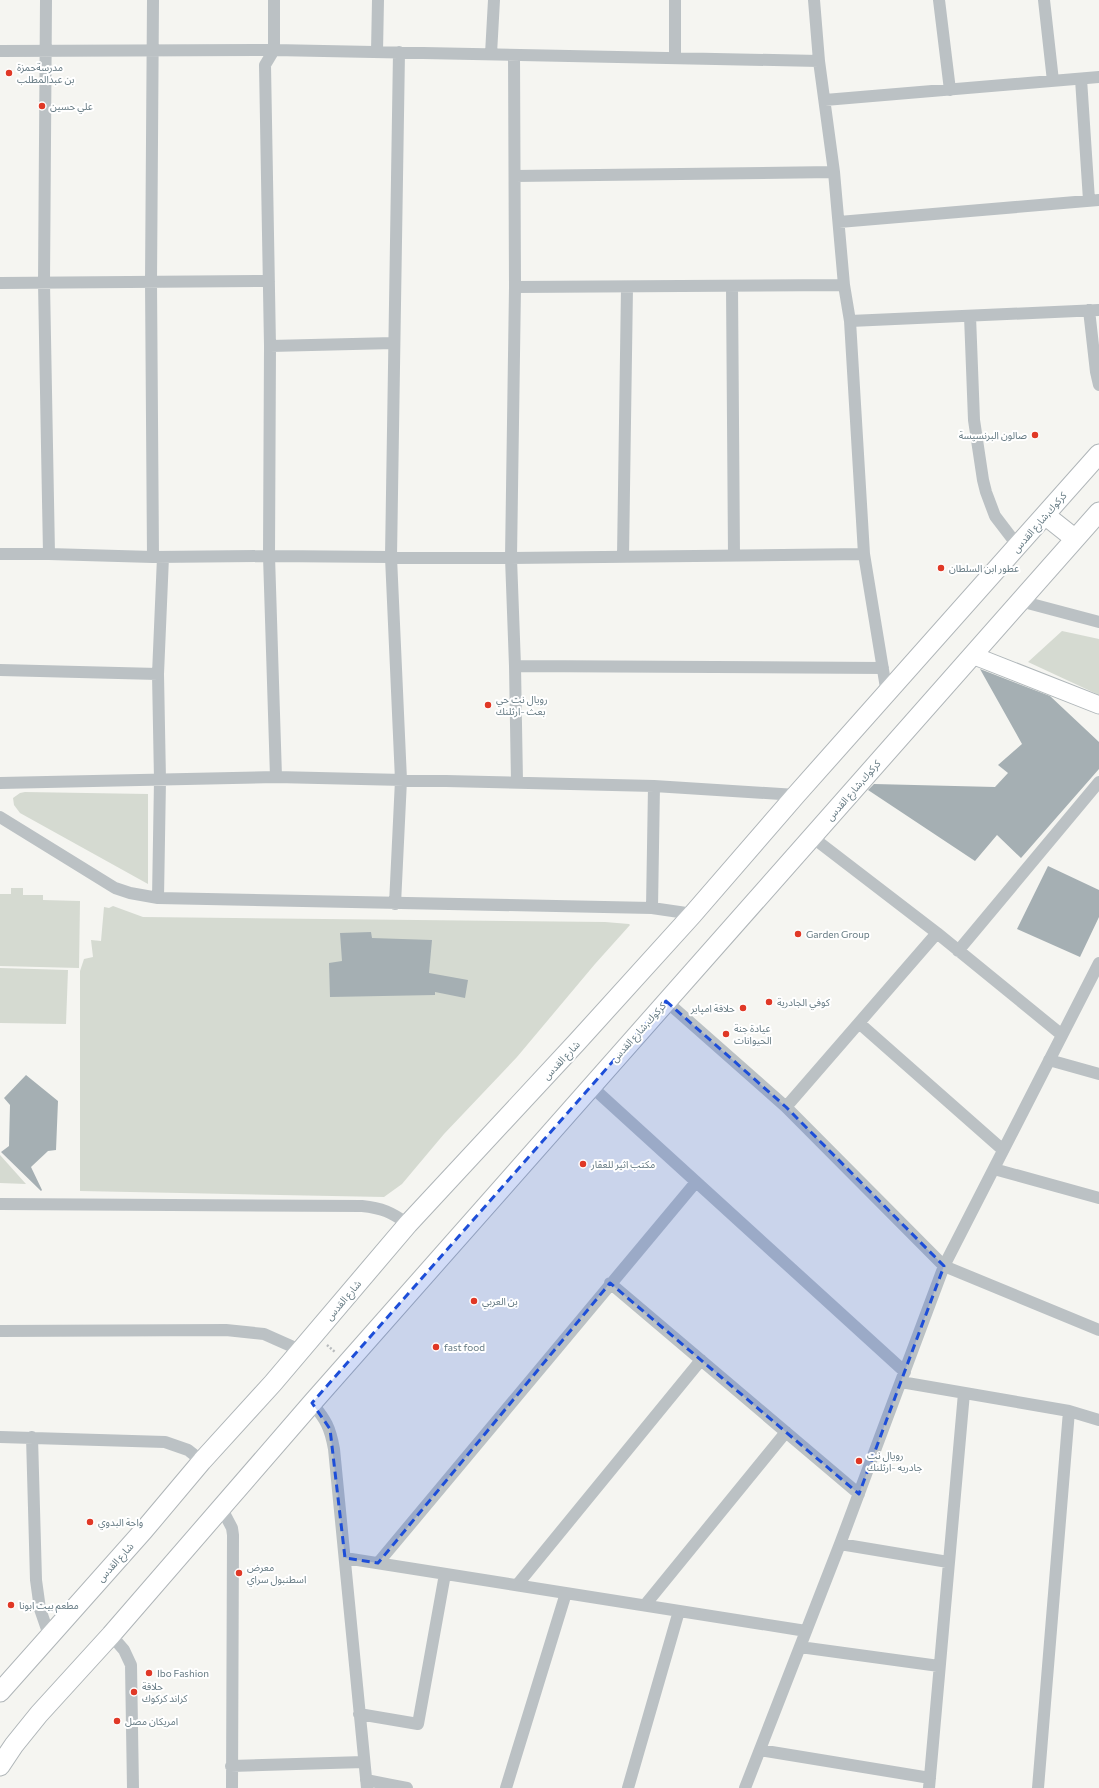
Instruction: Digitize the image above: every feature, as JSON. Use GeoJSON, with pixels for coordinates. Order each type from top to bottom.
{"type":"FeatureCollection","features":[{"type":"Feature","properties":{"kind":"main road","name":"كركوك,شارع القدس"},"geometry":{"type":"LineString","coordinates":[[693,914],[796,795],[1099,454]]}},
{"type":"Feature","properties":{"kind":"main road","name":"كركوك,شارع القدس"},"geometry":{"type":"LineString","coordinates":[[592,1086],[1074,538],[1099,512]]}},
{"type":"Feature","properties":{"kind":"main road"},"geometry":{"type":"LineString","coordinates":[[1045,515],[1074,538]]}},
{"type":"Feature","properties":{"kind":"main road","name":"شارع القدس"},"geometry":{"type":"LineString","coordinates":[[0,1692],[49,1635],[144,1530],[202,1461],[273,1383],[408,1224],[693,914]]}},
{"type":"Feature","properties":{"kind":"main road"},"geometry":{"type":"LineString","coordinates":[[0,1766],[7,1751],[39,1714],[112,1635],[312,1403],[592,1086]]}},
{"type":"Feature","properties":{"kind":"street"},"geometry":{"type":"LineString","coordinates":[[46,0],[47,52],[44,283],[50,554]]}},
{"type":"Feature","properties":{"kind":"street"},"geometry":{"type":"LineString","coordinates":[[153,0],[151,282],[158,557],[160,780],[158,898]]}},
{"type":"Feature","properties":{"kind":"street"},"geometry":{"type":"LineString","coordinates":[[274,0],[274,50],[265,65],[270,346],[269,556],[276,777]]}},
{"type":"Feature","properties":{"kind":"street"},"geometry":{"type":"LineString","coordinates":[[377,52],[378,0]]}},
{"type":"Feature","properties":{"kind":"street"},"geometry":{"type":"LineString","coordinates":[[491,54],[494,0]]}},
{"type":"Feature","properties":{"kind":"street"},"geometry":{"type":"LineString","coordinates":[[675,0],[676,58]]}},
{"type":"Feature","properties":{"kind":"street"},"geometry":{"type":"LineString","coordinates":[[814,0],[819,61],[834,172],[844,285],[850,321],[864,554],[887,694]]}},
{"type":"Feature","properties":{"kind":"street"},"geometry":{"type":"LineString","coordinates":[[939,0],[950,90]]}},
{"type":"Feature","properties":{"kind":"street"},"geometry":{"type":"LineString","coordinates":[[1044,0],[1053,81]]}},
{"type":"Feature","properties":{"kind":"street"},"geometry":{"type":"LineString","coordinates":[[0,51],[274,50],[819,61]]}},
{"type":"Feature","properties":{"kind":"street"},"geometry":{"type":"LineString","coordinates":[[396,904],[401,780],[391,557],[399,52]]}},
{"type":"Feature","properties":{"kind":"street"},"geometry":{"type":"LineString","coordinates":[[514,55],[515,287],[511,558],[517,782]]}},
{"type":"Feature","properties":{"kind":"street"},"geometry":{"type":"LineString","coordinates":[[825,100],[1099,78]]}},
{"type":"Feature","properties":{"kind":"street"},"geometry":{"type":"LineString","coordinates":[[839,222],[1094,200],[1081,79]]}},
{"type":"Feature","properties":{"kind":"street"},"geometry":{"type":"LineString","coordinates":[[515,176],[834,172]]}},
{"type":"Feature","properties":{"kind":"street"},"geometry":{"type":"LineString","coordinates":[[0,283],[269,281]]}},
{"type":"Feature","properties":{"kind":"street"},"geometry":{"type":"LineString","coordinates":[[515,287],[844,285]]}},
{"type":"Feature","properties":{"kind":"street"},"geometry":{"type":"LineString","coordinates":[[732,286],[734,556]]}},
{"type":"Feature","properties":{"kind":"street"},"geometry":{"type":"LineString","coordinates":[[623,557],[627,287]]}},
{"type":"Feature","properties":{"kind":"street"},"geometry":{"type":"LineString","coordinates":[[850,321],[1094,310],[1096,372],[1099,385]]}},
{"type":"Feature","properties":{"kind":"street"},"geometry":{"type":"LineString","coordinates":[[970,316],[974,420],[983,480],[995,516],[1018,546]]}},
{"type":"Feature","properties":{"kind":"street"},"geometry":{"type":"LineString","coordinates":[[270,346],[394,343]]}},
{"type":"Feature","properties":{"kind":"street"},"geometry":{"type":"LineString","coordinates":[[0,554],[158,557],[269,556],[511,558],[864,554]]}},
{"type":"Feature","properties":{"kind":"street"},"geometry":{"type":"LineString","coordinates":[[1020,601],[1099,622]]}},
{"type":"Feature","properties":{"kind":"street"},"geometry":{"type":"LineString","coordinates":[[972,655],[1099,705]]}},
{"type":"Feature","properties":{"kind":"street"},"geometry":{"type":"LineString","coordinates":[[515,666],[883,668]]}},
{"type":"Feature","properties":{"kind":"street"},"geometry":{"type":"LineString","coordinates":[[0,670],[158,674]]}},
{"type":"Feature","properties":{"kind":"street"},"geometry":{"type":"LineString","coordinates":[[0,783],[276,777],[654,786],[796,795]]}},
{"type":"Feature","properties":{"kind":"street"},"geometry":{"type":"LineString","coordinates":[[958,951],[1099,782]]}},
{"type":"Feature","properties":{"kind":"street"},"geometry":{"type":"LineString","coordinates":[[652,908],[654,786]]}},
{"type":"Feature","properties":{"kind":"street"},"geometry":{"type":"LineString","coordinates":[[0,817],[115,888],[130,893],[158,898],[652,908],[693,914]]}},
{"type":"Feature","properties":{"kind":"street"},"geometry":{"type":"LineString","coordinates":[[812,837],[937,933],[1062,1035]]}},
{"type":"Feature","properties":{"kind":"street"},"geometry":{"type":"LineString","coordinates":[[786,1106],[937,933]]}},
{"type":"Feature","properties":{"kind":"street"},"geometry":{"type":"LineString","coordinates":[[745,1788],[840,1544],[944,1266],[1099,963]]}},
{"type":"Feature","properties":{"kind":"street"},"geometry":{"type":"LineString","coordinates":[[666,1001],[786,1106],[944,1266],[1099,1330]]}},
{"type":"Feature","properties":{"kind":"street"},"geometry":{"type":"LineString","coordinates":[[859,1023],[1003,1150]]}},
{"type":"Feature","properties":{"kind":"street"},"geometry":{"type":"LineString","coordinates":[[1049,1060],[1099,1074]]}},
{"type":"Feature","properties":{"kind":"street"},"geometry":{"type":"LineString","coordinates":[[592,1086],[903,1377],[964,1393],[1069,1411],[1099,1420]]}},
{"type":"Feature","properties":{"kind":"street"},"geometry":{"type":"LineString","coordinates":[[994,1168],[1099,1198]]}},
{"type":"Feature","properties":{"kind":"street"},"geometry":{"type":"LineString","coordinates":[[378,1563],[610,1283],[696,1182]]}},
{"type":"Feature","properties":{"kind":"street"},"geometry":{"type":"LineString","coordinates":[[0,1204],[362,1206],[379,1208],[392,1213],[408,1224]]}},
{"type":"Feature","properties":{"kind":"street"},"geometry":{"type":"LineString","coordinates":[[610,1283],[859,1494]]}},
{"type":"Feature","properties":{"kind":"street"},"geometry":{"type":"LineString","coordinates":[[0,1331],[226,1330],[264,1334],[300,1350]]}},
{"type":"Feature","properties":{"kind":"street"},"geometry":{"type":"LineString","coordinates":[[517,1585],[701,1360]]}},
{"type":"Feature","properties":{"kind":"street"},"geometry":{"type":"LineString","coordinates":[[760,1750],[929,1783],[964,1393]]}},
{"type":"Feature","properties":{"kind":"street"},"geometry":{"type":"LineString","coordinates":[[312,1403],[324,1417],[330,1430],[334,1449],[366,1784],[407,1788]]}},
{"type":"Feature","properties":{"kind":"street"},"geometry":{"type":"LineString","coordinates":[[1038,1788],[1069,1411]]}},
{"type":"Feature","properties":{"kind":"street"},"geometry":{"type":"LineString","coordinates":[[645,1605],[786,1432]]}},
{"type":"Feature","properties":{"kind":"street"},"geometry":{"type":"LineString","coordinates":[[0,1437],[165,1442],[188,1450],[202,1461]]}},
{"type":"Feature","properties":{"kind":"street"},"geometry":{"type":"LineString","coordinates":[[32,1437],[36,1580],[40,1609],[49,1635]]}},
{"type":"Feature","properties":{"kind":"street"},"geometry":{"type":"LineString","coordinates":[[222,1509],[232,1528],[233,1535],[232,1788]]}},
{"type":"Feature","properties":{"kind":"street"},"geometry":{"type":"LineString","coordinates":[[840,1544],[948,1562]]}},
{"type":"Feature","properties":{"kind":"street"},"geometry":{"type":"LineString","coordinates":[[345,1558],[806,1631]]}},
{"type":"Feature","properties":{"kind":"street"},"geometry":{"type":"LineString","coordinates":[[359,1714],[418,1724],[445,1574]]}},
{"type":"Feature","properties":{"kind":"street"},"geometry":{"type":"LineString","coordinates":[[506,1788],[566,1593]]}},
{"type":"Feature","properties":{"kind":"street"},"geometry":{"type":"LineString","coordinates":[[628,1788],[679,1611]]}},
{"type":"Feature","properties":{"kind":"street"},"geometry":{"type":"LineString","coordinates":[[112,1635],[124,1650],[131,1665],[133,1788]]}},
{"type":"Feature","properties":{"kind":"street"},"geometry":{"type":"LineString","coordinates":[[800,1647],[939,1666]]}},
{"type":"Feature","properties":{"kind":"street"},"geometry":{"type":"LineString","coordinates":[[231,1766],[364,1762]]}},
{"type":"Feature","properties":{"kind":"path"},"geometry":{"type":"LineString","coordinates":[[314,1334],[348,1363]]}},
{"type":"Feature","properties":{"kind":"highlighted area"},"geometry":{"type":"Polygon","coordinates":[[[666,1001],[786,1107],[944,1266],[859,1494],[610,1283],[378,1563],[345,1558],[330,1429],[312,1403],[666,1001]]]}},
{"type":"Feature","properties":{"kind":"shaded area"},"geometry":{"type":"Polygon","coordinates":[[[1062,631],[1099,639],[1099,695],[1028,662],[1062,631]]]}},
{"type":"Feature","properties":{"kind":"shaded area"},"geometry":{"type":"Polygon","coordinates":[[[20,793],[148,794],[148,884],[20,813],[14,805],[13,798],[20,793]]]}},
{"type":"Feature","properties":{"kind":"shaded area"},"geometry":{"type":"Polygon","coordinates":[[[11,888],[23,888],[23,895],[43,895],[43,900],[80,901],[79,968],[0,966],[0,894],[11,894],[11,888]]]}},
{"type":"Feature","properties":{"kind":"shaded area"},"geometry":{"type":"Polygon","coordinates":[[[113,906],[143,917],[605,922],[630,925],[595,964],[517,1057],[444,1134],[402,1184],[384,1197],[80,1191],[80,971],[84,959],[93,957],[91,940],[101,941],[104,907],[109,908],[113,906]]]}},
{"type":"Feature","properties":{"kind":"shaded area"},"geometry":{"type":"Polygon","coordinates":[[[0,968],[68,970],[66,1024],[0,1023],[0,968]]]}},
{"type":"Feature","properties":{"kind":"shaded area"},"geometry":{"type":"Polygon","coordinates":[[[0,1155],[26,1184],[0,1183],[0,1155]]]}},
{"type":"Feature","properties":{"kind":"building"},"geometry":{"type":"Polygon","coordinates":[[[980,669],[1050,696],[1099,742],[1099,769],[1021,858],[997,835],[975,861],[868,790],[874,784],[995,787],[1008,773],[998,765],[1022,744],[980,669]]]}},
{"type":"Feature","properties":{"kind":"building"},"geometry":{"type":"Polygon","coordinates":[[[1048,866],[1099,890],[1099,917],[1080,957],[1017,929],[1048,866]]]}},
{"type":"Feature","properties":{"kind":"building"},"geometry":{"type":"Polygon","coordinates":[[[371,932],[372,938],[432,940],[429,973],[468,980],[465,998],[435,992],[435,995],[330,997],[329,963],[342,961],[340,933],[371,932]]]}},
{"type":"Feature","properties":{"kind":"building"},"geometry":{"type":"Polygon","coordinates":[[[26,1075],[58,1101],[56,1150],[48,1151],[31,1167],[42,1190],[41,1191],[1,1152],[9,1146],[10,1105],[4,1098],[26,1075]]]}},
{"type":"Feature","properties":{"kind":"place","name":"مدرسةحمزة بن عبدالمطلب"},"geometry":{"type":"Point","coordinates":[9,73]}},
{"type":"Feature","properties":{"kind":"place","name":"علي حسين"},"geometry":{"type":"Point","coordinates":[42,106]}},
{"type":"Feature","properties":{"kind":"place","name":"صالون البرنسيسة"},"geometry":{"type":"Point","coordinates":[1035,435]}},
{"type":"Feature","properties":{"kind":"place","name":"عطور ابن السلطان"},"geometry":{"type":"Point","coordinates":[941,568]}},
{"type":"Feature","properties":{"kind":"place","name":"رويال نت حي بعث -ارثلنك"},"geometry":{"type":"Point","coordinates":[488,705]}},
{"type":"Feature","properties":{"kind":"place","name":"Garden Group"},"geometry":{"type":"Point","coordinates":[798,934]}},
{"type":"Feature","properties":{"kind":"place","name":"كوفي الجادرية"},"geometry":{"type":"Point","coordinates":[769,1002]}},
{"type":"Feature","properties":{"kind":"place","name":"حلاقة امپاير"},"geometry":{"type":"Point","coordinates":[743,1008]}},
{"type":"Feature","properties":{"kind":"place","name":"عيادة جنة الحيوانات"},"geometry":{"type":"Point","coordinates":[726,1034]}},
{"type":"Feature","properties":{"kind":"place","name":"مكتب اثير للعقار"},"geometry":{"type":"Point","coordinates":[583,1164]}},
{"type":"Feature","properties":{"kind":"place","name":"بن العربي"},"geometry":{"type":"Point","coordinates":[474,1301]}},
{"type":"Feature","properties":{"kind":"place","name":"fast food"},"geometry":{"type":"Point","coordinates":[436,1347]}},
{"type":"Feature","properties":{"kind":"place","name":"رويال نت جادريه -ارثلنك"},"geometry":{"type":"Point","coordinates":[859,1461]}},
{"type":"Feature","properties":{"kind":"place","name":"واحة البدوي"},"geometry":{"type":"Point","coordinates":[90,1522]}},
{"type":"Feature","properties":{"kind":"place","name":"معرض اسطنبول سراي"},"geometry":{"type":"Point","coordinates":[239,1573]}},
{"type":"Feature","properties":{"kind":"place","name":"مطعم بيت ابونا"},"geometry":{"type":"Point","coordinates":[11,1605]}},
{"type":"Feature","properties":{"kind":"place","name":"Ibo Fashion"},"geometry":{"type":"Point","coordinates":[149,1673]}},
{"type":"Feature","properties":{"kind":"place","name":"حلاقة كراند كركوك"},"geometry":{"type":"Point","coordinates":[134,1692]}},
{"type":"Feature","properties":{"kind":"place","name":"امريكان مصل"},"geometry":{"type":"Point","coordinates":[117,1721]}}]}
